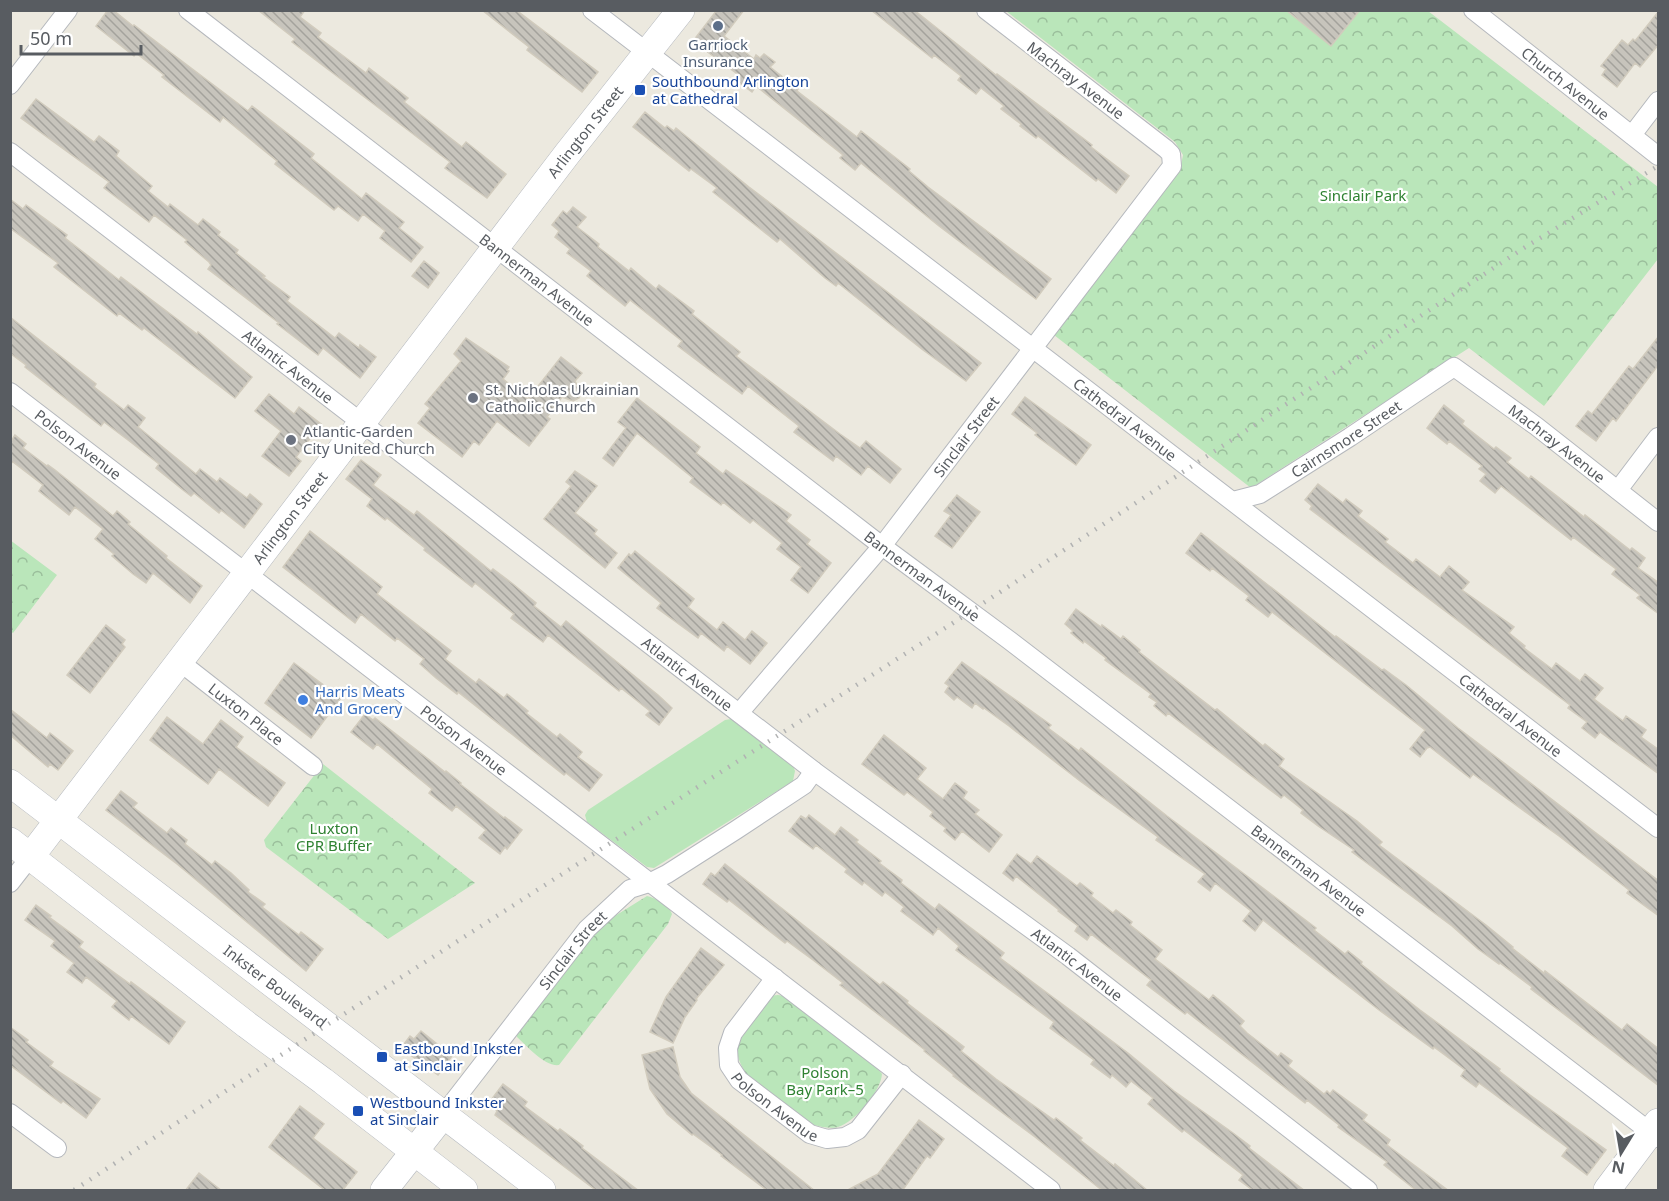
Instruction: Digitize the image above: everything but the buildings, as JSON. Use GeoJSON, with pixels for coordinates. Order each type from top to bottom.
{"type":"FeatureCollection","features":[{"type":"Feature","properties":{"kind":"main road","name":"Arlington Street"},"geometry":{"type":"LineString","coordinates":[[21,849],[58,820],[567,154],[681,10]]}},
{"type":"Feature","properties":{"kind":"main road","name":"Inkster Boulevard"},"geometry":{"type":"LineString","coordinates":[[10,783],[542,1191]]}},
{"type":"Feature","properties":{"kind":"main road"},"geometry":{"type":"LineString","coordinates":[[21,849],[464,1191]]}},
{"type":"Feature","properties":{"kind":"main road","name":"Sinclair Street"},"geometry":{"type":"LineString","coordinates":[[384,1191],[443,1115]]}},
{"type":"Feature","properties":{"kind":"main road"},"geometry":{"type":"LineString","coordinates":[[1606,1191],[1656,1131]]}},
{"type":"Feature","properties":{"kind":"street"},"geometry":{"type":"LineString","coordinates":[[10,85],[68,10]]}},
{"type":"Feature","properties":{"kind":"street","name":"Bannerman Avenue"},"geometry":{"type":"LineString","coordinates":[[188,10],[882,546],[994,628],[1656,1131]]}},
{"type":"Feature","properties":{"kind":"street","name":"Cathedral Avenue"},"geometry":{"type":"LineString","coordinates":[[592,10],[1659,828]]}},
{"type":"Feature","properties":{"kind":"street","name":"Machray Avenue"},"geometry":{"type":"LineString","coordinates":[[986,10],[1166,149]]}},
{"type":"Feature","properties":{"kind":"street","name":"Church Avenue"},"geometry":{"type":"LineString","coordinates":[[1473,10],[1659,156]]}},
{"type":"Feature","properties":{"kind":"street"},"geometry":{"type":"LineString","coordinates":[[1632,135],[1659,101]]}},
{"type":"Feature","properties":{"kind":"street","name":"Sinclair Street"},"geometry":{"type":"LineString","coordinates":[[739,713],[882,546],[1032,347],[1169,171],[1172,160],[1171,154],[1166,149]]}},
{"type":"Feature","properties":{"kind":"street","name":"Atlantic Avenue"},"geometry":{"type":"LineString","coordinates":[[10,152],[814,771],[1068,956],[1368,1191]]}},
{"type":"Feature","properties":{"kind":"street","name":"Machray Avenue"},"geometry":{"type":"LineString","coordinates":[[1454,367],[1659,522]]}},
{"type":"Feature","properties":{"kind":"street","name":"Cairnsmore Street"},"geometry":{"type":"LineString","coordinates":[[1233,501],[1260,494],[1454,367]]}},
{"type":"Feature","properties":{"kind":"street","name":"Polson Avenue"},"geometry":{"type":"LineString","coordinates":[[10,392],[649,883],[902,1074],[1051,1191]]}},
{"type":"Feature","properties":{"kind":"street"},"geometry":{"type":"LineString","coordinates":[[1618,490],[1659,437]]}},
{"type":"Feature","properties":{"kind":"street","name":"Luxton Place"},"geometry":{"type":"LineString","coordinates":[[180,662],[313,766]]}},
{"type":"Feature","properties":{"kind":"street","name":"Sinclair Street"},"geometry":{"type":"LineString","coordinates":[[443,1115],[587,929],[630,889],[649,883],[687,861],[804,785],[814,771]]}},
{"type":"Feature","properties":{"kind":"street","name":"Arlington Street"},"geometry":{"type":"LineString","coordinates":[[10,883],[21,849]]}},
{"type":"Feature","properties":{"kind":"street","name":"Polson Avenue"},"geometry":{"type":"LineString","coordinates":[[775,978],[733,1033],[728,1048],[729,1065],[739,1080],[810,1134],[827,1139],[844,1137],[858,1130],[902,1074]]}},
{"type":"Feature","properties":{"kind":"street"},"geometry":{"type":"LineString","coordinates":[[10,1113],[57,1148]]}},
{"type":"Feature","properties":{"kind":"green space","name":"Sinclair Park"},"geometry":{"type":"Polygon","coordinates":[[[1006,11],[1428,11],[1658,187],[1658,259],[1544,406],[1469,348],[1251,488],[1054,335],[1180,170],[1183,155],[1175,142],[1006,11]]]}},
{"type":"Feature","properties":{"kind":"green space"},"geometry":{"type":"Polygon","coordinates":[[[10,540],[57,575],[13,633],[10,631],[10,540]]]}},
{"type":"Feature","properties":{"kind":"green space"},"geometry":{"type":"Polygon","coordinates":[[[725,720],[737,720],[793,766],[795,771],[793,781],[654,868],[647,867],[587,822],[585,815],[588,810],[725,720]]]}},
{"type":"Feature","properties":{"kind":"green space","name":"Luxton CPR Buffer"},"geometry":{"type":"Polygon","coordinates":[[[323,764],[475,883],[388,939],[266,847],[264,840],[323,764]]]}},
{"type":"Feature","properties":{"kind":"green space"},"geometry":{"type":"Polygon","coordinates":[[[647,896],[662,902],[668,908],[672,914],[668,924],[559,1065],[548,1063],[517,1037],[516,1030],[602,924],[647,896]]]}},
{"type":"Feature","properties":{"kind":"green space","name":"Polson Bay Park–5"},"geometry":{"type":"Polygon","coordinates":[[[778,995],[784,996],[882,1074],[881,1081],[872,1097],[859,1113],[845,1124],[832,1128],[814,1125],[746,1074],[742,1067],[737,1050],[741,1035],[765,1000],[778,995]]]}},
{"type":"Feature","properties":{"kind":"railway"},"geometry":{"type":"LineString","coordinates":[[74,1190],[953,623],[1527,246],[1658,166]]}},
{"type":"Feature","properties":{"kind":"place","name":"Garriock Insurance"},"geometry":{"type":"Point","coordinates":[718,26]}},
{"type":"Feature","properties":{"kind":"place","name":"Southbound Arlington at Cathedral"},"geometry":{"type":"Point","coordinates":[640,90]}},
{"type":"Feature","properties":{"kind":"place","name":"St. Nicholas Ukrainian Catholic Church"},"geometry":{"type":"Point","coordinates":[473,398]}},
{"type":"Feature","properties":{"kind":"place","name":"Atlantic-Garden City United Church"},"geometry":{"type":"Point","coordinates":[291,440]}},
{"type":"Feature","properties":{"kind":"place","name":"Harris Meats And Grocery"},"geometry":{"type":"Point","coordinates":[303,700]}},
{"type":"Feature","properties":{"kind":"place","name":"Eastbound Inkster at Sinclair"},"geometry":{"type":"Point","coordinates":[382,1057]}},
{"type":"Feature","properties":{"kind":"place","name":"Westbound Inkster at Sinclair"},"geometry":{"type":"Point","coordinates":[358,1111]}}]}
